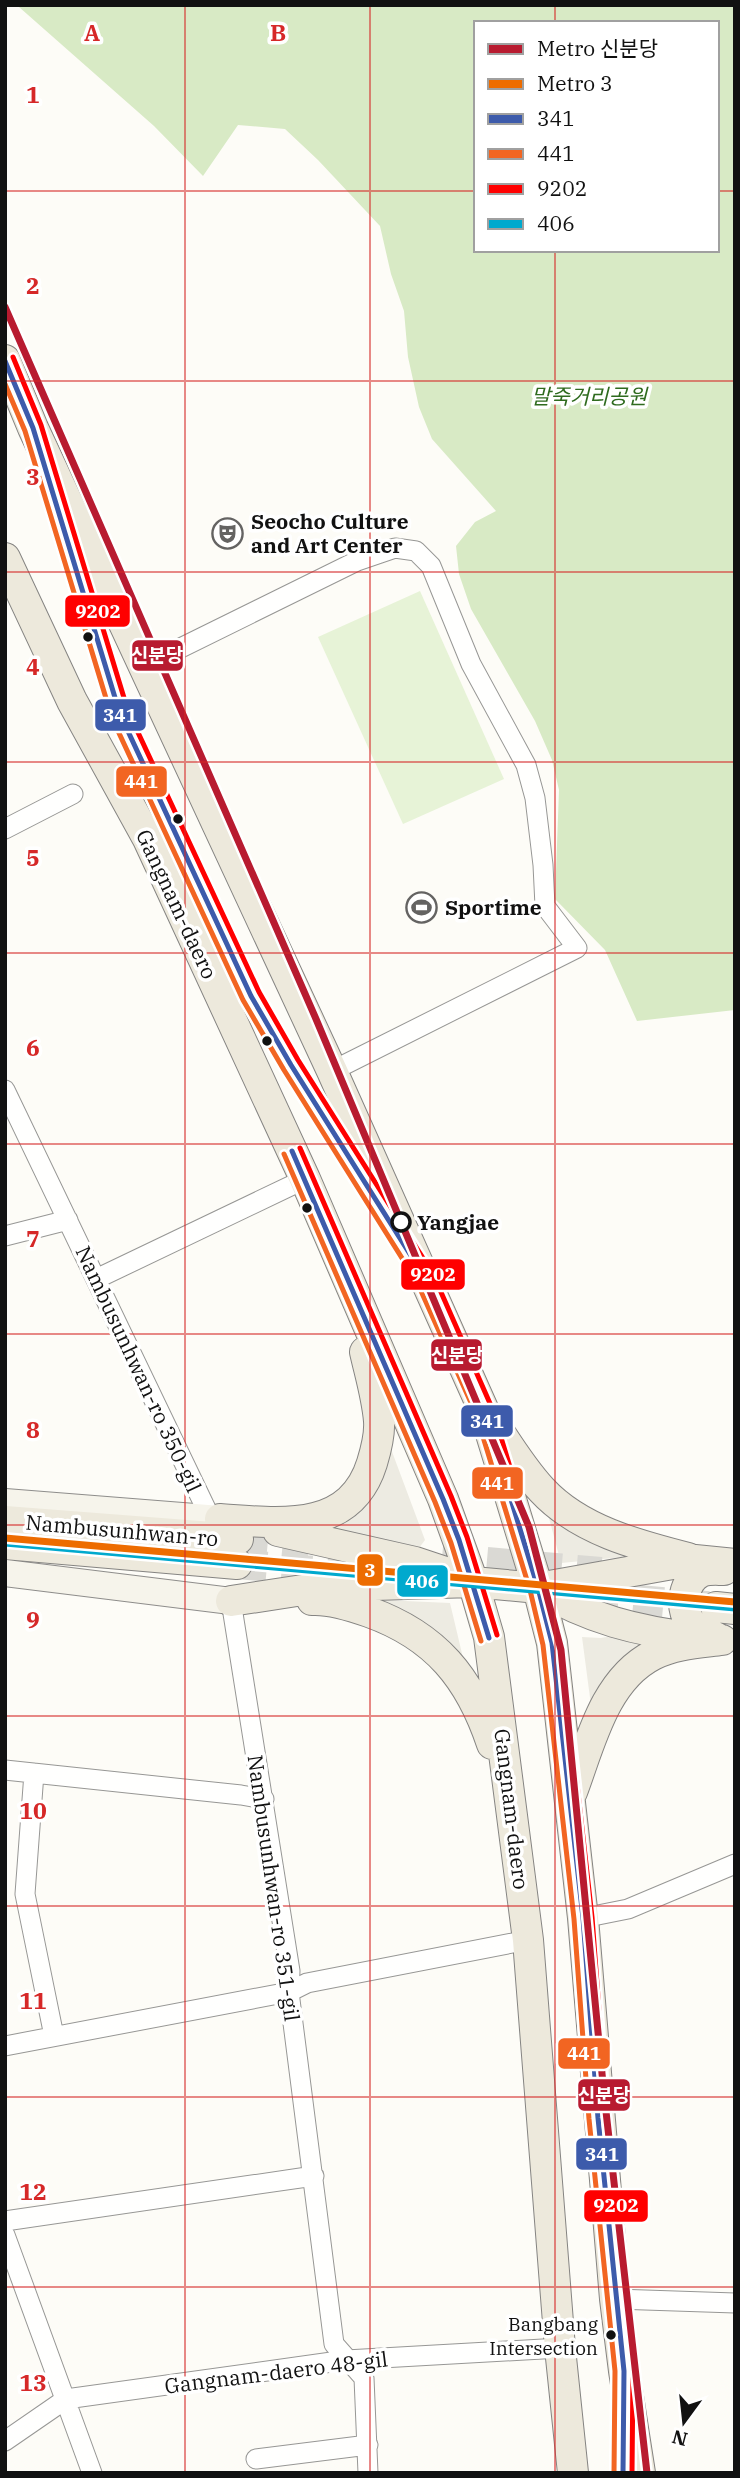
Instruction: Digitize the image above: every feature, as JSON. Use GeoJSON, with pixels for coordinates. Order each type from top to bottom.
{"type":"FeatureCollection","features":[{"type":"Feature","properties":{"kind":"main road"},"geometry":{"type":"LineString","coordinates":[[5,360],[33,428],[332,1071],[484,1411],[538,1588],[552,1643],[571,1796],[615,2299],[640,2473]]}},
{"type":"Feature","properties":{"kind":"main road","name":"Gangnam-daero"},"geometry":{"type":"LineString","coordinates":[[5,558],[72,701],[148,839],[305,1180],[443,1499],[473,1582],[489,1637],[528,1940],[560,2348],[573,2473]]}},
{"type":"Feature","properties":{"kind":"main road"},"geometry":{"type":"LineString","coordinates":[[226,1535],[322,1517],[350,1501],[361,1488],[374,1456],[379,1422],[349,1279]]}},
{"type":"Feature","properties":{"kind":"main road"},"geometry":{"type":"LineString","coordinates":[[484,1411],[537,1485],[570,1512],[625,1540],[695,1560],[729,1586]]}},
{"type":"Feature","properties":{"kind":"main road"},"geometry":{"type":"LineString","coordinates":[[5,1502],[415,1562],[473,1582]]}},
{"type":"Feature","properties":{"kind":"main road","name":"Nambusunhwan-ro"},"geometry":{"type":"LineString","coordinates":[[5,1521],[226,1535]]}},
{"type":"Feature","properties":{"kind":"main road"},"geometry":{"type":"LineString","coordinates":[[226,1535],[236,1524],[253,1541],[257,1553],[250,1576],[239,1585],[228,1589],[231,1601]]}},
{"type":"Feature","properties":{"kind":"main road","name":"Nambusunhwan-ro"},"geometry":{"type":"LineString","coordinates":[[5,1544],[226,1535]]}},
{"type":"Feature","properties":{"kind":"main road"},"geometry":{"type":"LineString","coordinates":[[231,1601],[316,1588],[473,1582],[538,1588],[695,1560]]}},
{"type":"Feature","properties":{"kind":"main road"},"geometry":{"type":"LineString","coordinates":[[729,1586],[705,1570],[695,1576],[687,1587],[684,1600],[685,1612],[691,1624],[729,1641]]}},
{"type":"Feature","properties":{"kind":"main road"},"geometry":{"type":"LineString","coordinates":[[5,1573],[231,1601],[319,1600],[363,1610],[399,1623],[415,1633],[450,1665],[471,1693],[485,1723],[512,1801]]}},
{"type":"Feature","properties":{"kind":"main road"},"geometry":{"type":"LineString","coordinates":[[538,1588],[574,1609],[621,1625],[673,1635],[729,1641]]}},
{"type":"Feature","properties":{"kind":"main road"},"geometry":{"type":"LineString","coordinates":[[571,1796],[599,1719],[631,1669],[670,1648],[729,1641]]}},
{"type":"Feature","properties":{"kind":"street"},"geometry":{"type":"LineString","coordinates":[[142,667],[357,561],[395,548],[416,551],[431,566],[471,664],[526,765],[535,798],[545,906],[577,948],[332,1071]]}},
{"type":"Feature","properties":{"kind":"street"},"geometry":{"type":"LineString","coordinates":[[5,829],[73,794]]}},
{"type":"Feature","properties":{"kind":"street","name":"Nambusunhwan-ro 350-gil"},"geometry":{"type":"LineString","coordinates":[[5,1090],[96,1279],[226,1535]]}},
{"type":"Feature","properties":{"kind":"street"},"geometry":{"type":"LineString","coordinates":[[96,1279],[305,1180]]}},
{"type":"Feature","properties":{"kind":"street","name":"Nambusunhwan-ro 350-gil"},"geometry":{"type":"LineString","coordinates":[[5,1236],[68,1220]]}},
{"type":"Feature","properties":{"kind":"street","name":"Nambusunhwan-ro 351-gil"},"geometry":{"type":"LineString","coordinates":[[231,1601],[290,1971],[289,1992],[334,2344],[364,2378],[369,2473]]}},
{"type":"Feature","properties":{"kind":"street"},"geometry":{"type":"LineString","coordinates":[[5,1770],[264,1799]]}},
{"type":"Feature","properties":{"kind":"street"},"geometry":{"type":"LineString","coordinates":[[34,1773],[25,1894],[54,2036]]}},
{"type":"Feature","properties":{"kind":"street"},"geometry":{"type":"LineString","coordinates":[[583,1918],[628,1909],[735,1864]]}},
{"type":"Feature","properties":{"kind":"street"},"geometry":{"type":"LineString","coordinates":[[5,2046],[289,1992],[307,1983],[528,1940]]}},
{"type":"Feature","properties":{"kind":"street"},"geometry":{"type":"LineString","coordinates":[[5,2221],[314,2176]]}},
{"type":"Feature","properties":{"kind":"street"},"geometry":{"type":"LineString","coordinates":[[5,2235],[92,2473]]}},
{"type":"Feature","properties":{"kind":"street"},"geometry":{"type":"LineString","coordinates":[[615,2299],[735,2303]]}},
{"type":"Feature","properties":{"kind":"street","name":"Gangnam-daero 48-gil"},"geometry":{"type":"LineString","coordinates":[[5,2441],[66,2399],[346,2360],[560,2348]]}},
{"type":"Feature","properties":{"kind":"street"},"geometry":{"type":"LineString","coordinates":[[256,2459],[368,2445]]}},
{"type":"Feature","properties":{"kind":"green space","name":"말죽거리공원"},"geometry":{"type":"Polygon","coordinates":[[[735,5],[735,1010],[637,1021],[605,950],[555,899],[559,790],[552,760],[535,721],[471,609],[459,574],[456,546],[475,522],[496,511],[432,439],[419,407],[408,357],[404,311],[391,274],[380,226],[285,129],[238,125],[203,176],[154,126],[19,7],[735,5]]]}},
{"type":"Feature","properties":{"kind":"green space"},"geometry":{"type":"Polygon","coordinates":[[[420,591],[504,779],[403,824],[318,637],[420,591]]]}},
{"type":"Feature","properties":{"kind":"shaded area"},"geometry":{"type":"Polygon","coordinates":[[[391,1449],[425,1540],[419,1548],[325,1530],[391,1449]]]}},
{"type":"Feature","properties":{"kind":"shaded area"},"geometry":{"type":"Polygon","coordinates":[[[545,1503],[645,1555],[561,1563],[545,1503]]]}},
{"type":"Feature","properties":{"kind":"shaded area"},"geometry":{"type":"Polygon","coordinates":[[[383,1600],[450,1603],[464,1662],[383,1606],[383,1600]]]}},
{"type":"Feature","properties":{"kind":"shaded area"},"geometry":{"type":"Polygon","coordinates":[[[611,1636],[664,1645],[592,1713],[582,1637],[611,1636]]]}},
{"type":"Feature","properties":{"kind":"tunnel"},"geometry":{"type":"LineString","coordinates":[[238,1539],[309,1546]]}},
{"type":"Feature","properties":{"kind":"tunnel"},"geometry":{"type":"LineString","coordinates":[[442,1558],[601,1572]]}},
{"type":"Feature","properties":{"kind":"tunnel"},"geometry":{"type":"LineString","coordinates":[[237,1564],[369,1576]]}},
{"type":"Feature","properties":{"kind":"tunnel"},"geometry":{"type":"LineString","coordinates":[[544,1591],[716,1607]]}},
{"type":"Feature","properties":{"kind":"metro line","name":"신분당"},"geometry":{"type":"LineString","coordinates":[[5,307],[316,1019],[529,1527],[561,1650],[604,2094],[647,2473]]}},
{"type":"Feature","properties":{"kind":"metro line","name":"3"},"geometry":{"type":"LineString","coordinates":[[5,1538],[735,1602]]}},
{"type":"Feature","properties":{"kind":"transit line","name":"9202"},"geometry":{"type":"LineString","coordinates":[[13,357],[41,425],[128,711],[259,992],[298,1060],[433,1274],[492,1408],[546,1585],[561,1642],[592,1917],[607,2117],[633,2370],[632,2473]]}},
{"type":"Feature","properties":{"kind":"transit line","name":"341"},"geometry":{"type":"LineString","coordinates":[[5,361],[33,428],[120,714],[251,996],[291,1065],[425,1278],[484,1411],[538,1588],[552,1643],[583,1918],[598,2118],[624,2371],[623,2473]]}},
{"type":"Feature","properties":{"kind":"transit line","name":"441"},"geometry":{"type":"LineString","coordinates":[[5,384],[25,431],[112,718],[243,1000],[417,1282],[476,1414],[530,1590],[543,1645],[574,1919],[589,2119],[615,2371],[614,2473]]}},
{"type":"Feature","properties":{"kind":"transit line","name":"9202"},"geometry":{"type":"LineString","coordinates":[[300,1148],[451,1496],[467,1537],[497,1635]]}},
{"type":"Feature","properties":{"kind":"transit line","name":"341"},"geometry":{"type":"LineString","coordinates":[[292,1151],[443,1499],[459,1540],[489,1638]]}},
{"type":"Feature","properties":{"kind":"transit line","name":"441"},"geometry":{"type":"LineString","coordinates":[[284,1154],[435,1502],[451,1543],[481,1641]]}},
{"type":"Feature","properties":{"kind":"transit line","name":"406"},"geometry":{"type":"LineString","coordinates":[[5,1544],[735,1609]]}},
{"type":"Feature","properties":{"kind":"place","name":"Seocho Culture and Art Center"},"geometry":{"type":"Point","coordinates":[228,533]}},
{"type":"Feature","properties":{"kind":"place","name":"Sportime"},"geometry":{"type":"Point","coordinates":[422,907]}},
{"type":"Feature","properties":{"kind":"place","name":"Yangjae"},"geometry":{"type":"Point","coordinates":[401,1222]}},
{"type":"Feature","properties":{"kind":"place","name":"Bangbang Intersection"},"geometry":{"type":"Point","coordinates":[611,2335]}}]}
